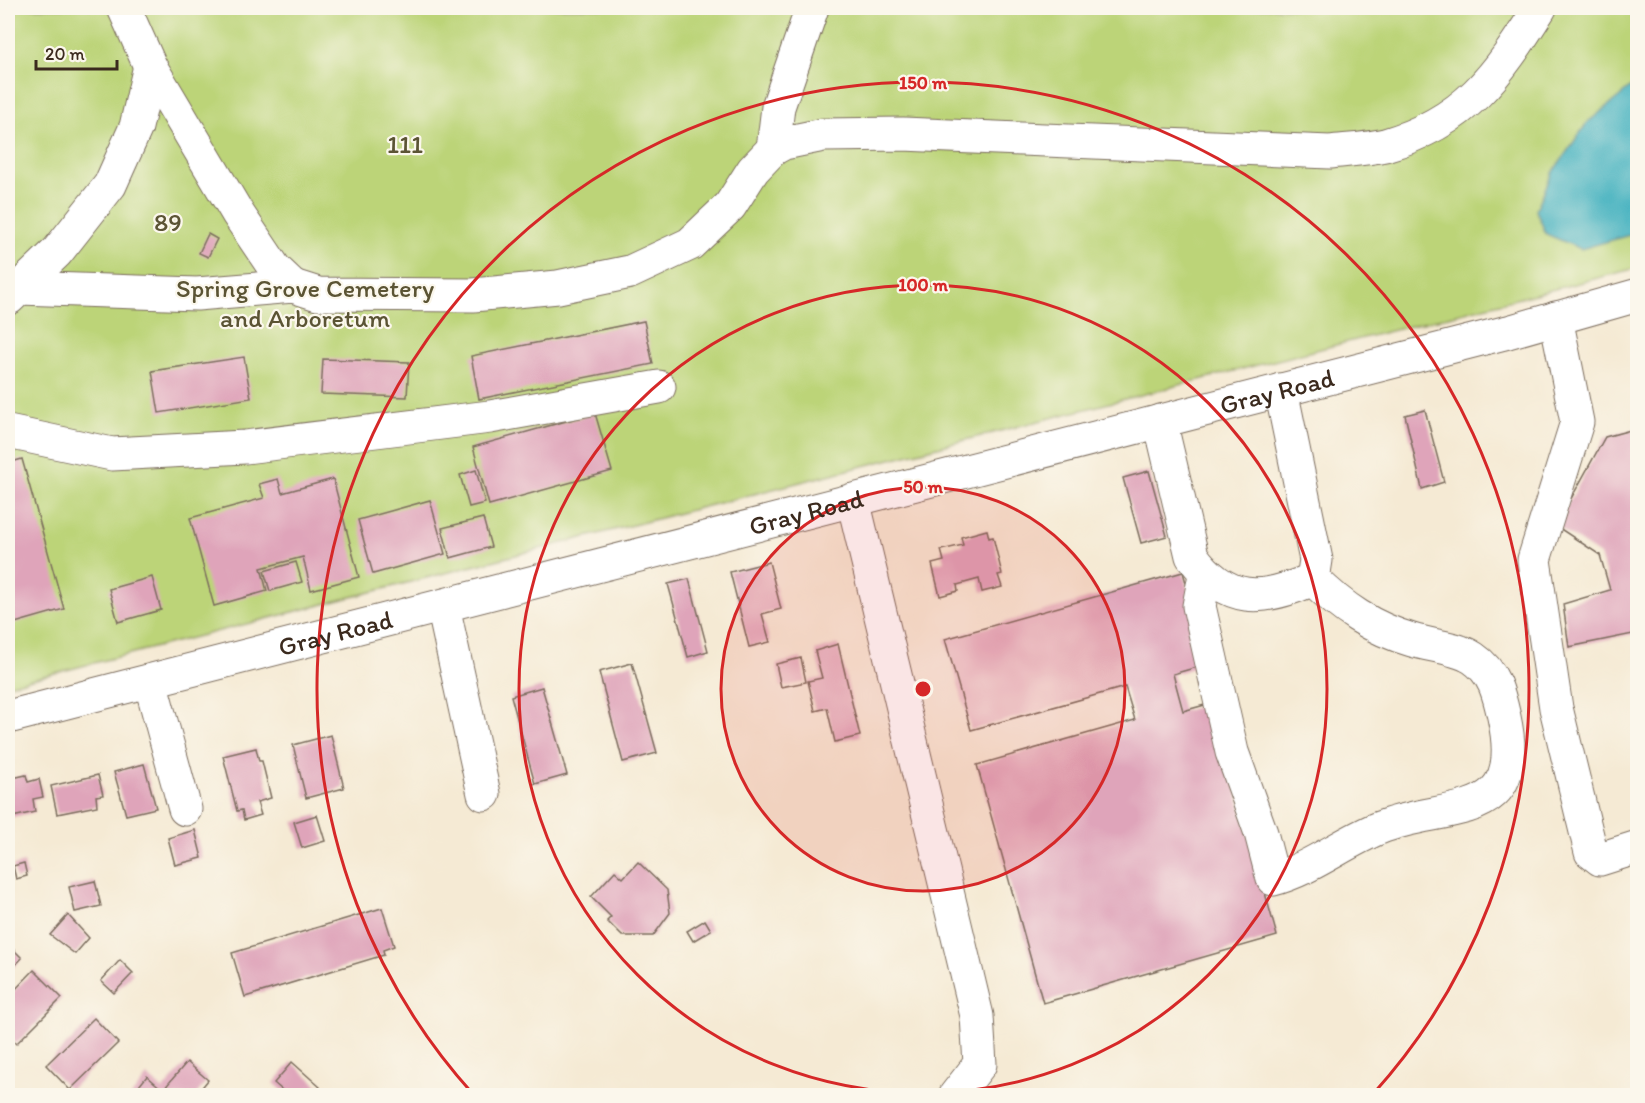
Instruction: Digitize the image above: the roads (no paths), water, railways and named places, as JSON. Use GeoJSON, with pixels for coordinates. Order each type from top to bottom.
{"type":"FeatureCollection","features":[{"type":"Feature","properties":{"kind":"street"},"geometry":{"type":"LineString","coordinates":[[124,8],[150,66],[238,214],[275,269],[293,286]]}},
{"type":"Feature","properties":{"kind":"street"},"geometry":{"type":"LineString","coordinates":[[773,149],[778,107],[812,8]]}},
{"type":"Feature","properties":{"kind":"street"},"geometry":{"type":"LineString","coordinates":[[11,294],[197,294],[293,286],[318,294],[473,295],[558,287],[630,272],[690,244],[730,206],[753,170],[773,149],[784,143],[835,135],[903,134],[1330,152],[1383,145],[1423,132],[1455,113],[1490,81],[1540,8]]}},
{"type":"Feature","properties":{"kind":"street"},"geometry":{"type":"LineString","coordinates":[[11,294],[57,252],[110,185],[136,127],[150,66]]}},
{"type":"Feature","properties":{"kind":"street","name":"Gray Road"},"geometry":{"type":"LineString","coordinates":[[8,717],[1281,390],[1638,295]]}},
{"type":"Feature","properties":{"kind":"street"},"geometry":{"type":"LineString","coordinates":[[1556,318],[1577,422],[1534,560],[1556,708],[1591,852],[1600,859],[1638,847]]}},
{"type":"Feature","properties":{"kind":"street"},"geometry":{"type":"LineString","coordinates":[[8,432],[112,454],[245,447],[490,417],[659,387]]}},
{"type":"Feature","properties":{"kind":"street"},"geometry":{"type":"LineString","coordinates":[[1281,390],[1316,560],[1313,579]]}},
{"type":"Feature","properties":{"kind":"street"},"geometry":{"type":"LineString","coordinates":[[1160,421],[1192,556],[1205,575],[1230,591],[1260,597],[1291,589],[1313,579]]}},
{"type":"Feature","properties":{"kind":"street"},"geometry":{"type":"LineString","coordinates":[[852,500],[977,1016],[980,1064],[955,1095]]}},
{"type":"Feature","properties":{"kind":"street"},"geometry":{"type":"LineString","coordinates":[[1205,575],[1199,606],[1232,752],[1261,832],[1273,879],[1296,873],[1380,827],[1467,807],[1487,799],[1501,782],[1507,767],[1509,739],[1499,694],[1491,675],[1481,664],[1471,657],[1411,640],[1360,620],[1335,601],[1313,579]]}},
{"type":"Feature","properties":{"kind":"street"},"geometry":{"type":"LineString","coordinates":[[442,606],[484,794]]}},
{"type":"Feature","properties":{"kind":"street"},"geometry":{"type":"LineString","coordinates":[[150,681],[185,809]]}},
{"type":"Feature","properties":{"kind":"water"},"geometry":{"type":"Polygon","coordinates":[[[1637,82],[1637,233],[1581,249],[1546,234],[1536,210],[1552,173],[1587,123],[1637,82]]]}},
{"type":"Feature","properties":{"kind":"park label","name":"111"},"geometry":{"type":"Point","coordinates":[405,144]}},
{"type":"Feature","properties":{"kind":"park label","name":"89"},"geometry":{"type":"Point","coordinates":[168,222]}},
{"type":"Feature","properties":{"kind":"park label","name":"Spring Grove Cemetery and Arboretum"},"geometry":{"type":"Point","coordinates":[305,303]}}]}
